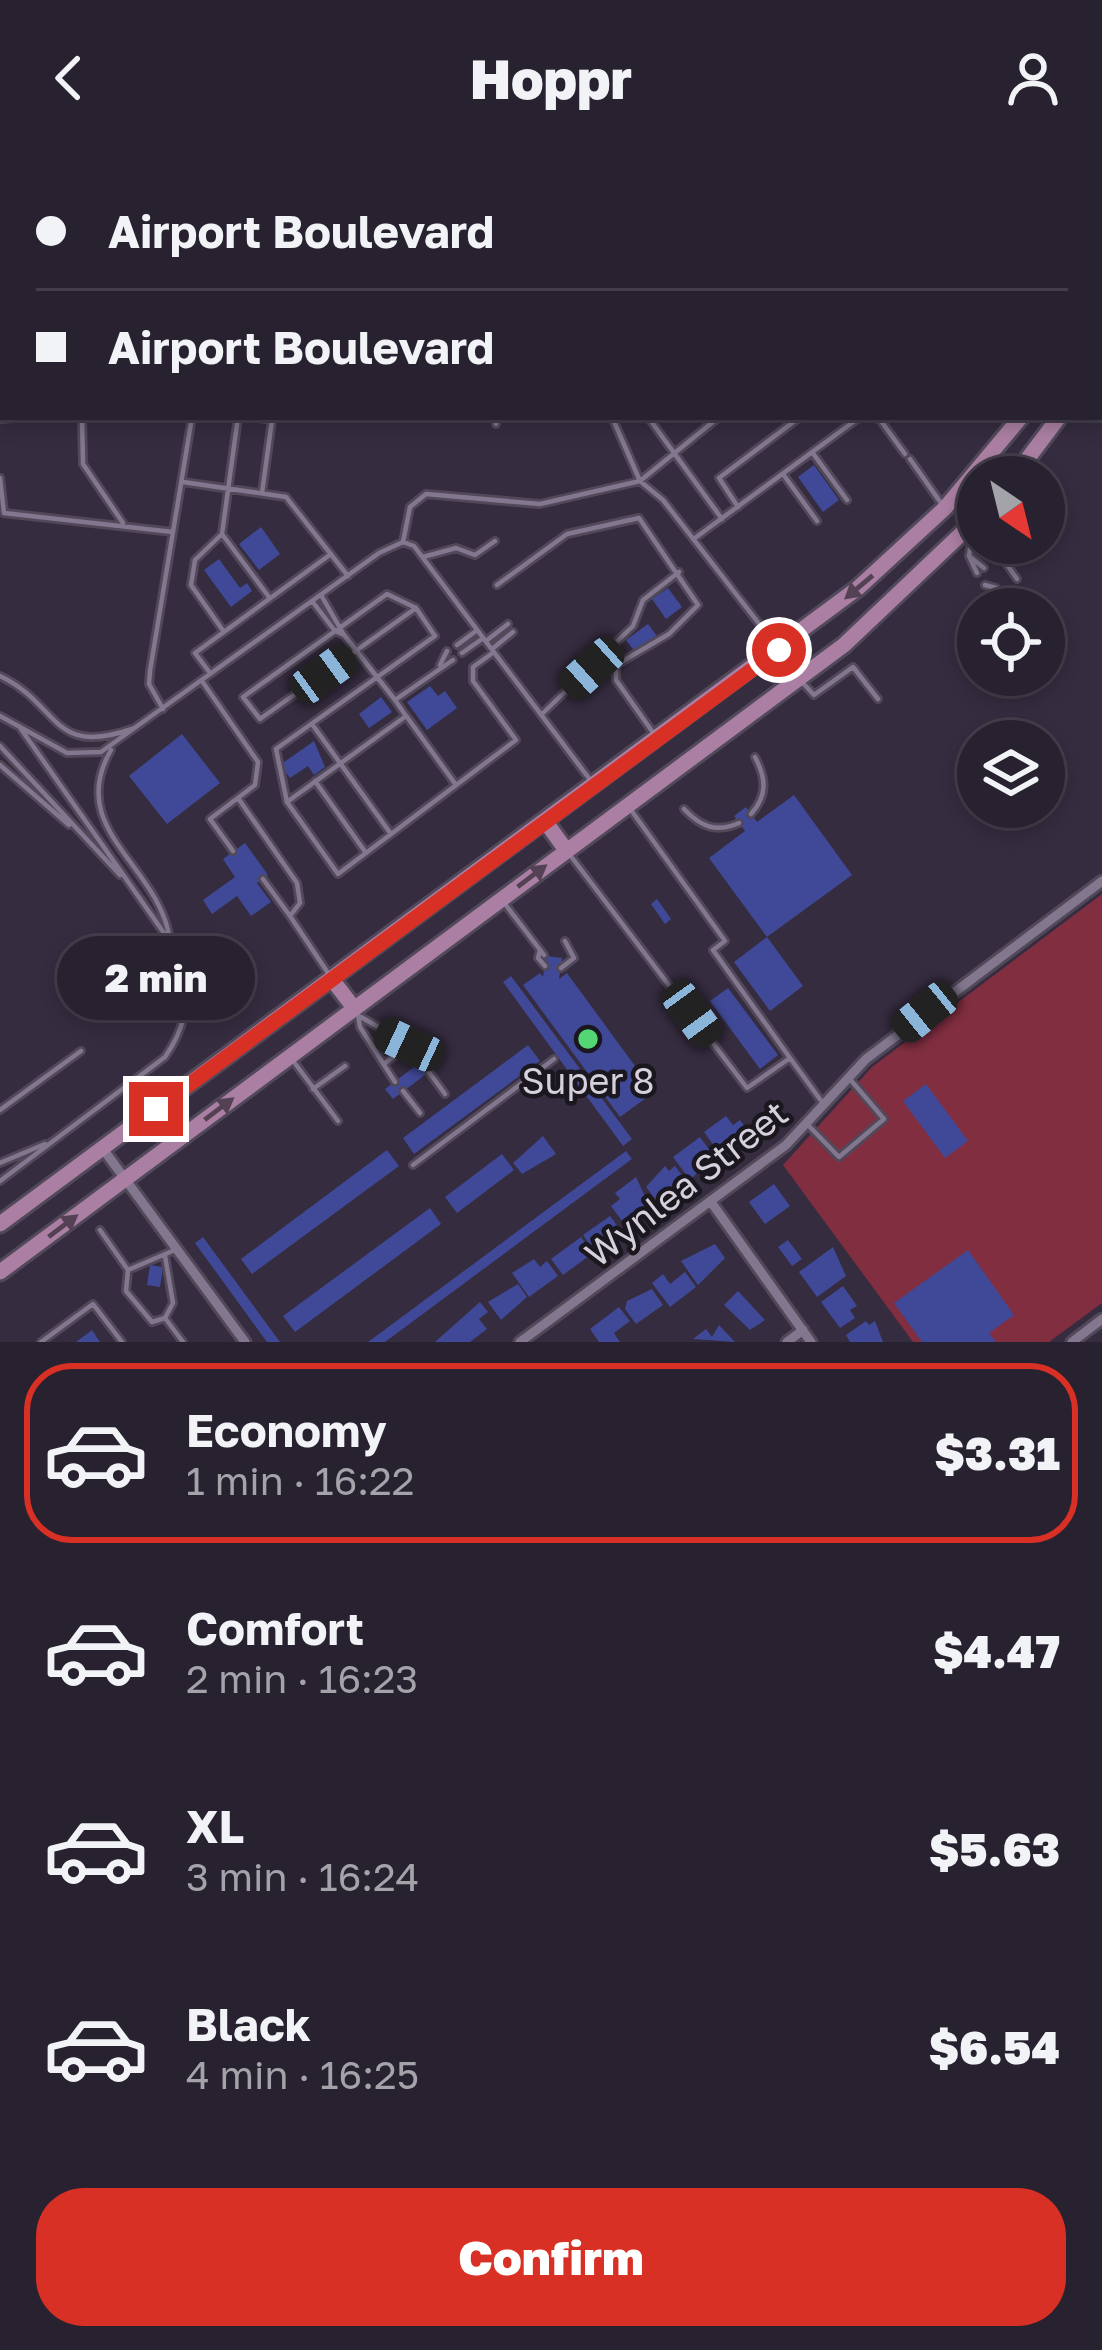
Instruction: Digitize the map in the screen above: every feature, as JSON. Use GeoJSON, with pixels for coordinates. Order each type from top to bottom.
{"type":"FeatureCollection","features":[{"type":"Feature","properties":{"kind":"main road"},"geometry":{"type":"LineString","coordinates":[[0,1224],[858,588],[945,508],[1018,420]]}},
{"type":"Feature","properties":{"kind":"main road"},"geometry":{"type":"LineString","coordinates":[[1030,456],[1057,420]]}},
{"type":"Feature","properties":{"kind":"main road"},"geometry":{"type":"LineString","coordinates":[[945,508],[957,517]]}},
{"type":"Feature","properties":{"kind":"main road"},"geometry":{"type":"LineString","coordinates":[[0,1272],[290,1057],[357,1013],[501,899],[799,678],[957,544]]}},
{"type":"Feature","properties":{"kind":"main road"},"geometry":{"type":"LineString","coordinates":[[779,650],[799,678]]}},
{"type":"Feature","properties":{"kind":"main road"},"geometry":{"type":"LineString","coordinates":[[545,821],[566,850]]}},
{"type":"Feature","properties":{"kind":"main road"},"geometry":{"type":"LineString","coordinates":[[331,978],[357,1013]]}},
{"type":"Feature","properties":{"kind":"street","name":"Wynlea Street"},"geometry":{"type":"LineString","coordinates":[[520,1342],[711,1202],[808,1125],[849,1078],[954,988],[1102,881]]}},
{"type":"Feature","properties":{"kind":"street"},"geometry":{"type":"LineString","coordinates":[[103,1149],[245,1342]]}},
{"type":"Feature","properties":{"kind":"street"},"geometry":{"type":"LineString","coordinates":[[711,1202],[811,1342]]}},
{"type":"Feature","properties":{"kind":"street"},"geometry":{"type":"LineString","coordinates":[[1077,1340],[1100,1324]]}},
{"type":"Feature","properties":{"kind":"street"},"geometry":{"type":"LineString","coordinates":[[787,1342],[803,1330]]}},
{"type":"Feature","properties":{"kind":"lane"},"geometry":{"type":"LineString","coordinates":[[82,420],[83,464],[123,523]]}},
{"type":"Feature","properties":{"kind":"lane"},"geometry":{"type":"LineString","coordinates":[[164,709],[149,684],[150,671],[191,420]]}},
{"type":"Feature","properties":{"kind":"lane"},"geometry":{"type":"LineString","coordinates":[[224,632],[191,585],[195,560],[222,534],[238,420]]}},
{"type":"Feature","properties":{"kind":"lane"},"geometry":{"type":"LineString","coordinates":[[262,494],[272,420]]}},
{"type":"Feature","properties":{"kind":"lane"},"geometry":{"type":"LineString","coordinates":[[613,420],[640,481],[695,538],[779,650]]}},
{"type":"Feature","properties":{"kind":"lane"},"geometry":{"type":"LineString","coordinates":[[650,420],[722,519]]}},
{"type":"Feature","properties":{"kind":"lane"},"geometry":{"type":"LineString","coordinates":[[404,542],[406,516],[426,494],[540,504],[640,481],[715,420]]}},
{"type":"Feature","properties":{"kind":"lane"},"geometry":{"type":"LineString","coordinates":[[738,507],[718,478],[796,420]]}},
{"type":"Feature","properties":{"kind":"lane"},"geometry":{"type":"LineString","coordinates":[[695,538],[856,420]]}},
{"type":"Feature","properties":{"kind":"lane"},"geometry":{"type":"LineString","coordinates":[[880,420],[945,508]]}},
{"type":"Feature","properties":{"kind":"lane"},"geometry":{"type":"LineString","coordinates":[[812,452],[848,500]]}},
{"type":"Feature","properties":{"kind":"lane"},"geometry":{"type":"LineString","coordinates":[[783,474],[818,521]]}},
{"type":"Feature","properties":{"kind":"lane"},"geometry":{"type":"LineString","coordinates":[[0,478],[4,513],[173,532]]}},
{"type":"Feature","properties":{"kind":"lane"},"geometry":{"type":"LineString","coordinates":[[181,482],[286,497],[348,576]]}},
{"type":"Feature","properties":{"kind":"lane"},"geometry":{"type":"LineString","coordinates":[[798,495],[806,490]]}},
{"type":"Feature","properties":{"kind":"lane"},"geometry":{"type":"LineString","coordinates":[[810,511],[818,506]]}},
{"type":"Feature","properties":{"kind":"lane"},"geometry":{"type":"LineString","coordinates":[[497,585],[567,534],[639,518],[697,599],[694,612],[642,654],[627,657],[614,674],[658,739]]}},
{"type":"Feature","properties":{"kind":"lane"},"geometry":{"type":"LineString","coordinates":[[222,534],[271,598]]}},
{"type":"Feature","properties":{"kind":"lane"},"geometry":{"type":"LineString","coordinates":[[423,557],[455,548],[475,555],[494,541]]}},
{"type":"Feature","properties":{"kind":"lane"},"geometry":{"type":"LineString","coordinates":[[404,542],[423,557],[594,785]]}},
{"type":"Feature","properties":{"kind":"lane"},"geometry":{"type":"LineString","coordinates":[[0,716],[67,753],[85,755],[114,745],[312,601],[404,542]]}},
{"type":"Feature","properties":{"kind":"lane"},"geometry":{"type":"LineString","coordinates":[[211,674],[195,653],[331,554]]}},
{"type":"Feature","properties":{"kind":"lane"},"geometry":{"type":"LineString","coordinates":[[972,564],[976,573]]}},
{"type":"Feature","properties":{"kind":"lane"},"geometry":{"type":"LineString","coordinates":[[980,564],[985,568]]}},
{"type":"Feature","properties":{"kind":"lane"},"geometry":{"type":"LineString","coordinates":[[1007,564],[1017,579]]}},
{"type":"Feature","properties":{"kind":"lane"},"geometry":{"type":"LineString","coordinates":[[542,715],[633,626],[643,600],[679,572]]}},
{"type":"Feature","properties":{"kind":"lane"},"geometry":{"type":"LineString","coordinates":[[985,584],[996,588],[993,578]]}},
{"type":"Feature","properties":{"kind":"lane"},"geometry":{"type":"LineString","coordinates":[[321,595],[375,679],[456,785]]}},
{"type":"Feature","properties":{"kind":"lane"},"geometry":{"type":"LineString","coordinates":[[416,608],[260,719],[243,697],[387,595],[416,608],[435,636],[276,749],[287,802],[338,874],[516,740],[472,674],[514,632]]}},
{"type":"Feature","properties":{"kind":"lane"},"geometry":{"type":"LineString","coordinates":[[312,601],[335,632],[344,635]]}},
{"type":"Feature","properties":{"kind":"lane"},"geometry":{"type":"LineString","coordinates":[[462,653],[508,624]]}},
{"type":"Feature","properties":{"kind":"lane"},"geometry":{"type":"LineString","coordinates":[[457,645],[477,630]]}},
{"type":"Feature","properties":{"kind":"lane"},"geometry":{"type":"LineString","coordinates":[[437,670],[447,652]]}},
{"type":"Feature","properties":{"kind":"lane"},"geometry":{"type":"LineString","coordinates":[[395,700],[453,660]]}},
{"type":"Feature","properties":{"kind":"lane"},"geometry":{"type":"LineString","coordinates":[[799,678],[814,695],[853,668],[878,699]]}},
{"type":"Feature","properties":{"kind":"lane"},"geometry":{"type":"LineString","coordinates":[[0,676],[21,688],[67,734],[95,739],[137,727]]}},
{"type":"Feature","properties":{"kind":"lane"},"geometry":{"type":"LineString","coordinates":[[202,681],[259,762],[255,785],[210,819],[233,851]]}},
{"type":"Feature","properties":{"kind":"lane"},"geometry":{"type":"LineString","coordinates":[[287,802],[406,716]]}},
{"type":"Feature","properties":{"kind":"lane"},"geometry":{"type":"LineString","coordinates":[[312,724],[391,834]]}},
{"type":"Feature","properties":{"kind":"lane"},"geometry":{"type":"LineString","coordinates":[[0,1181],[165,1057],[183,1030],[188,998],[183,964],[171,943],[21,729]]}},
{"type":"Feature","properties":{"kind":"lane"},"geometry":{"type":"LineString","coordinates":[[114,745],[94,791],[99,816],[166,910],[171,943]]}},
{"type":"Feature","properties":{"kind":"lane"},"geometry":{"type":"LineString","coordinates":[[0,746],[132,887]]}},
{"type":"Feature","properties":{"kind":"lane"},"geometry":{"type":"LineString","coordinates":[[752,814],[764,791],[764,774],[755,757]]}},
{"type":"Feature","properties":{"kind":"lane"},"geometry":{"type":"LineString","coordinates":[[0,765],[82,836]]}},
{"type":"Feature","properties":{"kind":"lane"},"geometry":{"type":"LineString","coordinates":[[315,781],[366,853]]}},
{"type":"Feature","properties":{"kind":"lane"},"geometry":{"type":"LineString","coordinates":[[238,798],[302,893],[290,916]]}},
{"type":"Feature","properties":{"kind":"lane"},"geometry":{"type":"LineString","coordinates":[[627,805],[725,941],[713,950],[825,1106]]}},
{"type":"Feature","properties":{"kind":"lane"},"geometry":{"type":"LineString","coordinates":[[684,809],[704,826],[739,823]]}},
{"type":"Feature","properties":{"kind":"lane"},"geometry":{"type":"LineString","coordinates":[[566,850],[747,1088],[790,1058]]}},
{"type":"Feature","properties":{"kind":"lane"},"geometry":{"type":"LineString","coordinates":[[263,879],[331,978]]}},
{"type":"Feature","properties":{"kind":"lane"},"geometry":{"type":"LineString","coordinates":[[501,899],[543,953],[538,958],[545,966]]}},
{"type":"Feature","properties":{"kind":"lane"},"geometry":{"type":"LineString","coordinates":[[561,968],[574,958],[565,941]]}},
{"type":"Feature","properties":{"kind":"lane"},"geometry":{"type":"LineString","coordinates":[[357,1013],[409,1045],[421,1062]]}},
{"type":"Feature","properties":{"kind":"lane"},"geometry":{"type":"LineString","coordinates":[[357,1013],[360,1027],[395,1082]]}},
{"type":"Feature","properties":{"kind":"lane"},"geometry":{"type":"LineString","coordinates":[[383,1064],[409,1045]]}},
{"type":"Feature","properties":{"kind":"lane"},"geometry":{"type":"LineString","coordinates":[[0,1109],[81,1051]]}},
{"type":"Feature","properties":{"kind":"lane"},"geometry":{"type":"LineString","coordinates":[[290,1057],[338,1121]]}},
{"type":"Feature","properties":{"kind":"lane"},"geometry":{"type":"LineString","coordinates":[[413,1165],[554,1059]]}},
{"type":"Feature","properties":{"kind":"lane"},"geometry":{"type":"LineString","coordinates":[[314,1089],[345,1066]]}},
{"type":"Feature","properties":{"kind":"lane"},"geometry":{"type":"LineString","coordinates":[[429,1072],[445,1094]]}},
{"type":"Feature","properties":{"kind":"lane"},"geometry":{"type":"LineString","coordinates":[[808,1125],[839,1156],[884,1119],[849,1078]]}},
{"type":"Feature","properties":{"kind":"lane"},"geometry":{"type":"LineString","coordinates":[[403,1091],[420,1113]]}},
{"type":"Feature","properties":{"kind":"lane"},"geometry":{"type":"LineString","coordinates":[[0,1163],[66,1132]]}},
{"type":"Feature","properties":{"kind":"lane"},"geometry":{"type":"LineString","coordinates":[[100,1230],[128,1270],[126,1291],[152,1322],[165,1318],[173,1303],[164,1256]]}},
{"type":"Feature","properties":{"kind":"lane"},"geometry":{"type":"LineString","coordinates":[[128,1270],[176,1249]]}},
{"type":"Feature","properties":{"kind":"lane"},"geometry":{"type":"LineString","coordinates":[[40,1342],[94,1304],[122,1342]]}},
{"type":"Feature","properties":{"kind":"lane"},"geometry":{"type":"LineString","coordinates":[[165,1318],[183,1342]]}},
{"type":"Feature","properties":{"kind":"shaded area"},"geometry":{"type":"Polygon","coordinates":[[[1102,894],[1102,1303],[1049,1342],[913,1342],[783,1165],[872,1067],[1102,894]]]}},
{"type":"Feature","properties":{"kind":"building"},"geometry":{"type":"Polygon","coordinates":[[[814,465],[839,500],[823,512],[798,477],[814,465]]]}},
{"type":"Feature","properties":{"kind":"building"},"geometry":{"type":"Polygon","coordinates":[[[261,527],[280,554],[259,570],[239,544],[261,527]]]}},
{"type":"Feature","properties":{"kind":"building"},"geometry":{"type":"Polygon","coordinates":[[[219,559],[240,588],[247,583],[252,591],[231,607],[204,570],[219,559]]]}},
{"type":"Feature","properties":{"kind":"building"},"geometry":{"type":"Polygon","coordinates":[[[668,588],[682,607],[666,619],[652,599],[668,588]]]}},
{"type":"Feature","properties":{"kind":"building"},"geometry":{"type":"Polygon","coordinates":[[[648,624],[657,636],[635,652],[626,640],[648,624]]]}},
{"type":"Feature","properties":{"kind":"building"},"geometry":{"type":"Polygon","coordinates":[[[430,686],[438,696],[445,691],[457,708],[427,730],[407,702],[430,686]]]}},
{"type":"Feature","properties":{"kind":"building"},"geometry":{"type":"Polygon","coordinates":[[[381,697],[392,712],[369,728],[359,714],[381,697]]]}},
{"type":"Feature","properties":{"kind":"building"},"geometry":{"type":"Polygon","coordinates":[[[182,734],[220,783],[167,824],[129,776],[182,734]]]}},
{"type":"Feature","properties":{"kind":"building"},"geometry":{"type":"Polygon","coordinates":[[[314,741],[325,767],[314,775],[308,766],[290,778],[280,765],[314,741]]]}},
{"type":"Feature","properties":{"kind":"building"},"geometry":{"type":"Polygon","coordinates":[[[794,795],[852,875],[767,937],[709,858],[745,831],[734,816],[746,807],[757,822],[794,795]]]}},
{"type":"Feature","properties":{"kind":"building"},"geometry":{"type":"Polygon","coordinates":[[[245,843],[268,875],[257,883],[271,902],[251,916],[237,896],[212,914],[203,900],[235,877],[223,859],[245,843]]]}},
{"type":"Feature","properties":{"kind":"building"},"geometry":{"type":"Polygon","coordinates":[[[657,899],[671,919],[665,924],[651,904],[657,899]]]}},
{"type":"Feature","properties":{"kind":"building"},"geometry":{"type":"Polygon","coordinates":[[[767,937],[803,986],[770,1011],[734,962],[767,937]]]}},
{"type":"Feature","properties":{"kind":"building","name":"Super 8"},"geometry":{"type":"Polygon","coordinates":[[[546,956],[562,958],[559,979],[567,973],[654,1092],[620,1117],[523,985],[540,973],[543,977],[546,956]]]}},
{"type":"Feature","properties":{"kind":"building"},"geometry":{"type":"Polygon","coordinates":[[[511,976],[632,1139],[623,1146],[503,982],[511,976]]]}},
{"type":"Feature","properties":{"kind":"building"},"geometry":{"type":"Polygon","coordinates":[[[728,988],[778,1055],[760,1069],[710,1001],[728,988]]]}},
{"type":"Feature","properties":{"kind":"building"},"geometry":{"type":"Polygon","coordinates":[[[528,1045],[540,1061],[414,1154],[403,1138],[528,1045]]]}},
{"type":"Feature","properties":{"kind":"building"},"geometry":{"type":"Polygon","coordinates":[[[430,1055],[437,1066],[393,1099],[385,1089],[430,1055]]]}},
{"type":"Feature","properties":{"kind":"building"},"geometry":{"type":"Polygon","coordinates":[[[926,1084],[968,1141],[945,1158],[903,1101],[926,1084]]]}},
{"type":"Feature","properties":{"kind":"building"},"geometry":{"type":"Polygon","coordinates":[[[726,1116],[733,1125],[740,1120],[752,1136],[722,1157],[704,1132],[726,1116]]]}},
{"type":"Feature","properties":{"kind":"building"},"geometry":{"type":"Polygon","coordinates":[[[543,1136],[556,1154],[522,1174],[513,1163],[543,1136]]]}},
{"type":"Feature","properties":{"kind":"building"},"geometry":{"type":"Polygon","coordinates":[[[700,1137],[714,1156],[690,1180],[673,1157],[700,1137]]]}},
{"type":"Feature","properties":{"kind":"building"},"geometry":{"type":"Polygon","coordinates":[[[387,1150],[399,1166],[252,1274],[241,1259],[387,1150]]]}},
{"type":"Feature","properties":{"kind":"building"},"geometry":{"type":"Polygon","coordinates":[[[626,1151],[632,1159],[385,1342],[368,1342],[626,1151]]]}},
{"type":"Feature","properties":{"kind":"building"},"geometry":{"type":"Polygon","coordinates":[[[502,1154],[514,1170],[457,1213],[445,1197],[502,1154]]]}},
{"type":"Feature","properties":{"kind":"building"},"geometry":{"type":"Polygon","coordinates":[[[665,1166],[669,1171],[675,1166],[688,1183],[659,1204],[646,1187],[665,1166]]]}},
{"type":"Feature","properties":{"kind":"building"},"geometry":{"type":"Polygon","coordinates":[[[636,1177],[650,1207],[625,1225],[611,1206],[620,1199],[615,1193],[636,1177]]]}},
{"type":"Feature","properties":{"kind":"building"},"geometry":{"type":"Polygon","coordinates":[[[774,1184],[790,1206],[765,1224],[749,1202],[774,1184]]]}},
{"type":"Feature","properties":{"kind":"building"},"geometry":{"type":"Polygon","coordinates":[[[430,1208],[441,1224],[295,1332],[283,1316],[430,1208]]]}},
{"type":"Feature","properties":{"kind":"building"},"geometry":{"type":"Polygon","coordinates":[[[610,1216],[622,1232],[595,1252],[583,1235],[610,1216]]]}},
{"type":"Feature","properties":{"kind":"building"},"geometry":{"type":"Polygon","coordinates":[[[203,1237],[280,1342],[267,1342],[195,1243],[203,1237]]]}},
{"type":"Feature","properties":{"kind":"building"},"geometry":{"type":"Polygon","coordinates":[[[581,1237],[593,1253],[563,1275],[551,1259],[581,1237]]]}},
{"type":"Feature","properties":{"kind":"building"},"geometry":{"type":"Polygon","coordinates":[[[788,1240],[802,1259],[792,1266],[778,1247],[788,1240]]]}},
{"type":"Feature","properties":{"kind":"building"},"geometry":{"type":"Polygon","coordinates":[[[715,1244],[725,1258],[698,1285],[681,1261],[715,1244]]]}},
{"type":"Feature","properties":{"kind":"building"},"geometry":{"type":"Polygon","coordinates":[[[833,1247],[846,1276],[817,1297],[799,1272],[833,1247]]]}},
{"type":"Feature","properties":{"kind":"building"},"geometry":{"type":"Polygon","coordinates":[[[968,1250],[1014,1315],[989,1333],[996,1342],[922,1342],[894,1303],[968,1250]]]}},
{"type":"Feature","properties":{"kind":"building"},"geometry":{"type":"Polygon","coordinates":[[[534,1259],[540,1267],[547,1261],[558,1276],[529,1297],[512,1273],[534,1259]]]}},
{"type":"Feature","properties":{"kind":"building"},"geometry":{"type":"Polygon","coordinates":[[[150,1265],[163,1267],[160,1287],[147,1285],[150,1265]]]}},
{"type":"Feature","properties":{"kind":"building"},"geometry":{"type":"Polygon","coordinates":[[[685,1272],[696,1287],[670,1307],[652,1283],[663,1274],[670,1284],[685,1272]]]}},
{"type":"Feature","properties":{"kind":"building"},"geometry":{"type":"Polygon","coordinates":[[[518,1284],[527,1297],[501,1320],[488,1302],[518,1284]]]}},
{"type":"Feature","properties":{"kind":"building"},"geometry":{"type":"Polygon","coordinates":[[[843,1286],[857,1306],[850,1310],[855,1318],[840,1328],[821,1302],[843,1286]]]}},
{"type":"Feature","properties":{"kind":"building"},"geometry":{"type":"Polygon","coordinates":[[[652,1289],[663,1305],[636,1324],[625,1309],[627,1301],[652,1289]]]}},
{"type":"Feature","properties":{"kind":"building"},"geometry":{"type":"Polygon","coordinates":[[[738,1291],[765,1320],[750,1330],[724,1305],[738,1291]]]}},
{"type":"Feature","properties":{"kind":"building"},"geometry":{"type":"Polygon","coordinates":[[[480,1302],[488,1312],[479,1319],[487,1329],[470,1342],[435,1342],[480,1302]]]}},
{"type":"Feature","properties":{"kind":"building"},"geometry":{"type":"Polygon","coordinates":[[[619,1307],[630,1321],[614,1333],[620,1342],[599,1342],[590,1329],[619,1307]]]}},
{"type":"Feature","properties":{"kind":"building"},"geometry":{"type":"Polygon","coordinates":[[[866,1321],[869,1325],[875,1321],[883,1342],[850,1342],[846,1335],[866,1321]]]}},
{"type":"Feature","properties":{"kind":"building"},"geometry":{"type":"Polygon","coordinates":[[[719,1325],[735,1342],[693,1339],[706,1329],[712,1337],[719,1325]]]}},
{"type":"Feature","properties":{"kind":"building"},"geometry":{"type":"Polygon","coordinates":[[[92,1330],[100,1342],[76,1342],[92,1330]]]}},
{"type":"Feature","properties":{"kind":"place","name":"Super 8"},"geometry":{"type":"Point","coordinates":[588,1039]}},
{"type":"Feature","properties":{"kind":"route"},"geometry":{"type":"LineString","coordinates":[[156,1109],[779,650]]}}]}
